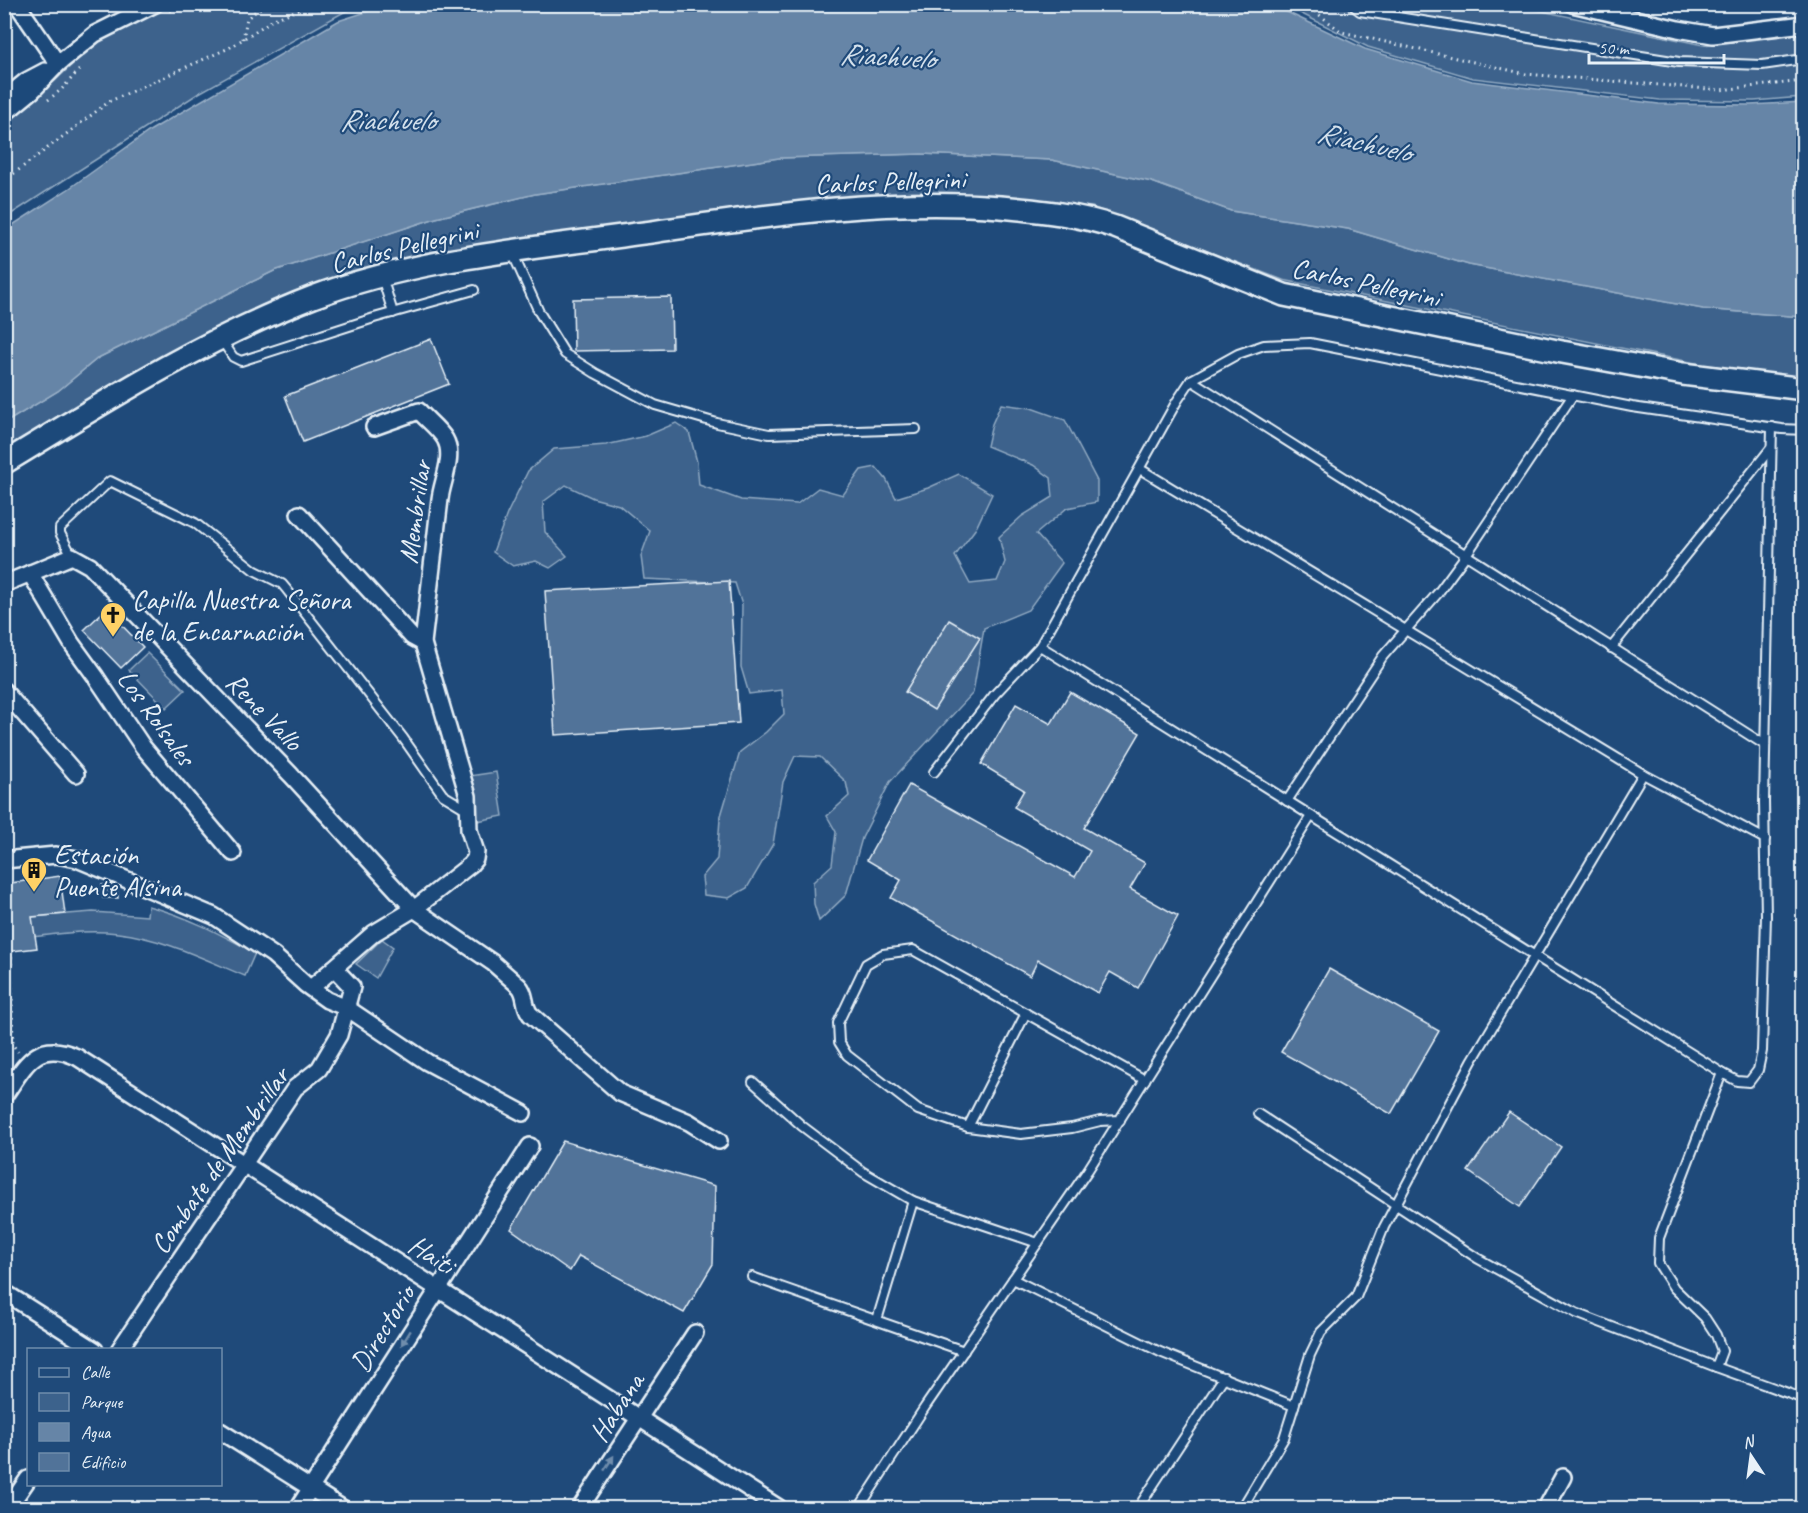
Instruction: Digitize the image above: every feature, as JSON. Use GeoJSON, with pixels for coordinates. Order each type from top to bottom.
{"type":"FeatureCollection","features":[{"type":"Feature","properties":{"kind":"street"},"geometry":{"type":"LineString","coordinates":[[17,4],[58,64]]}},
{"type":"Feature","properties":{"kind":"street"},"geometry":{"type":"LineString","coordinates":[[1572,4],[1713,35],[1803,24]]}},
{"type":"Feature","properties":{"kind":"street"},"geometry":{"type":"LineString","coordinates":[[4,114],[32,91],[58,64],[95,34],[158,10]]}},
{"type":"Feature","properties":{"kind":"street"},"geometry":{"type":"LineString","coordinates":[[4,99],[26,81],[58,64]]}},
{"type":"Feature","properties":{"kind":"street","name":"Carlos Pellegrini"},"geometry":{"type":"LineString","coordinates":[[4,463],[162,369],[220,338],[267,315],[317,296],[382,276],[424,265],[511,251],[720,222],[887,204],[974,205],[1090,218],[1284,295],[1562,352],[1683,374],[1803,389]]}},
{"type":"Feature","properties":{"kind":"street","name":"Membrillar"},"geometry":{"type":"LineString","coordinates":[[374,427],[419,411],[444,438],[448,447],[448,466],[440,499],[423,643]]}},
{"type":"Feature","properties":{"kind":"street"},"geometry":{"type":"LineString","coordinates":[[299,514],[412,637],[423,643],[466,786],[469,830],[476,852],[475,859],[470,865],[414,909],[383,926],[311,988]]}},
{"type":"Feature","properties":{"kind":"street"},"geometry":{"type":"LineString","coordinates":[[4,584],[72,556]]}},
{"type":"Feature","properties":{"kind":"street","name":"Rene Vallo"},"geometry":{"type":"LineString","coordinates":[[72,556],[90,566],[291,775],[414,909],[492,963],[519,986],[523,990],[526,1009],[530,1014],[620,1093],[690,1122],[718,1141]]}},
{"type":"Feature","properties":{"kind":"street","name":"Los Rolsales"},"geometry":{"type":"LineString","coordinates":[[30,573],[72,644],[142,747],[233,853]]}},
{"type":"Feature","properties":{"kind":"street"},"geometry":{"type":"LineString","coordinates":[[4,691],[76,774]]}},
{"type":"Feature","properties":{"kind":"street"},"geometry":{"type":"LineString","coordinates":[[4,860],[56,855],[77,859],[214,916],[273,955],[327,1000],[347,1008],[427,1062],[523,1113]]}},
{"type":"Feature","properties":{"kind":"street","name":"Combate de Membrillar"},"geometry":{"type":"LineString","coordinates":[[120,1348],[295,1088],[319,1069],[339,1035],[352,987],[334,968]]}},
{"type":"Feature","properties":{"kind":"street","name":"Haiti"},"geometry":{"type":"LineString","coordinates":[[26,1064],[36,1054],[53,1050],[77,1057],[779,1509]]}},
{"type":"Feature","properties":{"kind":"street"},"geometry":{"type":"LineString","coordinates":[[4,1096],[26,1064]]}},
{"type":"Feature","properties":{"kind":"street","name":"Directorio"},"geometry":{"type":"LineString","coordinates":[[298,1509],[437,1288],[530,1146]]}},
{"type":"Feature","properties":{"kind":"street"},"geometry":{"type":"LineString","coordinates":[[4,1292],[92,1348]]}},
{"type":"Feature","properties":{"kind":"street","name":"Habana"},"geometry":{"type":"LineString","coordinates":[[580,1509],[695,1333]]}},
{"type":"Feature","properties":{"kind":"street"},"geometry":{"type":"LineString","coordinates":[[222,1432],[342,1509]]}},
{"type":"Feature","properties":{"kind":"street"},"geometry":{"type":"LineString","coordinates":[[1546,1509],[1563,1477]]}},
{"type":"Feature","properties":{"kind":"street"},"geometry":{"type":"LineString","coordinates":[[8,1509],[27,1480]]}},
{"type":"Feature","properties":{"kind":"lane"},"geometry":{"type":"LineString","coordinates":[[1351,4],[1360,11],[1679,62],[1762,65],[1803,59]]}},
{"type":"Feature","properties":{"kind":"lane"},"geometry":{"type":"LineString","coordinates":[[511,251],[539,312],[565,354],[655,405],[717,423],[770,434],[916,429]]}},
{"type":"Feature","properties":{"kind":"lane"},"geometry":{"type":"LineString","coordinates":[[382,276],[393,313]]}},
{"type":"Feature","properties":{"kind":"lane"},"geometry":{"type":"LineString","coordinates":[[220,338],[233,357],[242,361],[474,290]]}},
{"type":"Feature","properties":{"kind":"lane"},"geometry":{"type":"LineString","coordinates":[[934,772],[994,694],[1040,646],[1177,401],[1191,380],[1238,354],[1264,345],[1310,343],[1632,407],[1803,430]]}},
{"type":"Feature","properties":{"kind":"lane"},"geometry":{"type":"LineString","coordinates":[[1191,380],[1765,745]]}},
{"type":"Feature","properties":{"kind":"lane"},"geometry":{"type":"LineString","coordinates":[[1287,801],[1383,656],[1438,593],[1466,555],[1573,396]]}},
{"type":"Feature","properties":{"kind":"lane"},"geometry":{"type":"LineString","coordinates":[[1040,646],[1722,1073],[1737,1080],[1749,1082],[1758,1070],[1762,1051],[1766,916],[1765,745],[1772,427]]}},
{"type":"Feature","properties":{"kind":"lane"},"geometry":{"type":"LineString","coordinates":[[1611,648],[1771,448]]}},
{"type":"Feature","properties":{"kind":"lane"},"geometry":{"type":"LineString","coordinates":[[1140,469],[1643,774],[1765,839]]}},
{"type":"Feature","properties":{"kind":"lane"},"geometry":{"type":"LineString","coordinates":[[72,556],[60,533],[60,528],[110,481],[195,522],[254,570],[282,584],[389,720],[443,795],[469,810]]}},
{"type":"Feature","properties":{"kind":"lane"},"geometry":{"type":"LineString","coordinates":[[1242,1509],[1284,1438],[1310,1354],[1321,1332],[1356,1297],[1384,1227],[1472,1061],[1643,774]]}},
{"type":"Feature","properties":{"kind":"lane"},"geometry":{"type":"LineString","coordinates":[[859,1509],[964,1350],[1088,1170],[1311,816]]}},
{"type":"Feature","properties":{"kind":"lane"},"geometry":{"type":"LineString","coordinates":[[1120,1120],[1100,1121],[1072,1128],[1021,1134],[968,1127],[918,1110],[847,1055],[839,1042],[838,1023],[866,964],[883,954],[913,950],[1145,1080]]}},
{"type":"Feature","properties":{"kind":"lane"},"geometry":{"type":"LineString","coordinates":[[968,1127],[1026,1013]]}},
{"type":"Feature","properties":{"kind":"lane"},"geometry":{"type":"LineString","coordinates":[[1716,1367],[1722,1351],[1716,1335],[1705,1318],[1674,1288],[1658,1263],[1659,1239],[1722,1073]]}},
{"type":"Feature","properties":{"kind":"lane"},"geometry":{"type":"LineString","coordinates":[[753,1082],[802,1126],[862,1172],[913,1201],[1038,1244]]}},
{"type":"Feature","properties":{"kind":"lane"},"geometry":{"type":"LineString","coordinates":[[1258,1114],[1477,1258],[1576,1313],[1803,1399]]}},
{"type":"Feature","properties":{"kind":"lane"},"geometry":{"type":"LineString","coordinates":[[877,1320],[913,1201]]}},
{"type":"Feature","properties":{"kind":"lane"},"geometry":{"type":"LineString","coordinates":[[752,1277],[964,1350]]}},
{"type":"Feature","properties":{"kind":"lane"},"geometry":{"type":"LineString","coordinates":[[1013,1279],[1160,1352],[1294,1406]]}},
{"type":"Feature","properties":{"kind":"lane"},"geometry":{"type":"LineString","coordinates":[[1138,1509],[1224,1377]]}},
{"type":"Feature","properties":{"kind":"path"},"geometry":{"type":"LineString","coordinates":[[158,10],[182,4]]}},
{"type":"Feature","properties":{"kind":"path"},"geometry":{"type":"LineString","coordinates":[[243,39],[247,18],[266,4]]}},
{"type":"Feature","properties":{"kind":"path"},"geometry":{"type":"LineString","coordinates":[[4,181],[110,101],[229,48],[274,19],[313,4]]}},
{"type":"Feature","properties":{"kind":"path"},"geometry":{"type":"LineString","coordinates":[[1305,4],[1342,32],[1526,74],[1720,90],[1803,81]]}},
{"type":"Feature","properties":{"kind":"path"},"geometry":{"type":"LineString","coordinates":[[45,102],[62,89],[86,63]]}},
{"type":"Feature","properties":{"kind":"path"},"geometry":{"type":"LineString","coordinates":[[11,951],[13,1045],[26,1064]]}},
{"type":"Feature","properties":{"kind":"green space"},"geometry":{"type":"Polygon","coordinates":[[[170,5],[368,5],[344,12],[199,93],[5,218],[5,121],[55,81],[98,40],[170,5]]]}},
{"type":"Feature","properties":{"kind":"green space"},"geometry":{"type":"Polygon","coordinates":[[[1284,5],[1513,5],[1703,45],[1803,33],[1803,97],[1754,101],[1660,100],[1473,78],[1368,47],[1284,5]]]}},
{"type":"Feature","properties":{"kind":"green space"},"geometry":{"type":"Polygon","coordinates":[[[922,154],[1052,160],[1152,182],[1231,211],[1348,229],[1469,265],[1703,309],[1803,317],[1803,379],[1775,379],[1283,280],[1092,207],[942,194],[355,277],[5,452],[5,423],[58,391],[98,358],[274,271],[436,218],[535,194],[779,158],[922,154]]]}},
{"type":"Feature","properties":{"kind":"green space"},"geometry":{"type":"Polygon","coordinates":[[[1001,404],[1031,408],[1065,420],[1097,481],[1097,502],[1067,508],[1036,534],[1062,563],[1028,610],[984,628],[973,693],[890,782],[862,838],[846,895],[819,921],[814,904],[813,882],[832,865],[836,832],[827,816],[849,796],[846,782],[820,757],[795,756],[783,782],[773,844],[747,888],[729,898],[704,895],[702,877],[717,859],[720,819],[740,752],[766,732],[784,714],[782,690],[749,694],[741,667],[742,605],[735,583],[644,579],[641,556],[650,531],[619,505],[593,498],[566,485],[543,502],[545,532],[567,556],[550,568],[536,561],[513,566],[493,552],[507,514],[528,471],[554,449],[606,445],[646,436],[676,423],[689,432],[697,462],[699,485],[741,500],[797,504],[818,488],[843,495],[861,470],[876,467],[886,479],[896,498],[928,488],[959,474],[992,494],[976,528],[955,556],[970,584],[997,581],[1005,562],[999,537],[1022,516],[1053,497],[1051,478],[1033,465],[987,446],[992,424],[1001,404]]]}},
{"type":"Feature","properties":{"kind":"green space"},"geometry":{"type":"Polygon","coordinates":[[[147,653],[185,690],[166,708],[129,670],[147,653]]]}},
{"type":"Feature","properties":{"kind":"green space"},"geometry":{"type":"Polygon","coordinates":[[[496,772],[503,816],[477,821],[470,776],[496,772]]]}},
{"type":"Feature","properties":{"kind":"green space"},"geometry":{"type":"Polygon","coordinates":[[[148,906],[190,920],[255,953],[245,976],[151,939],[118,933],[70,933],[21,938],[18,918],[93,912],[147,916],[148,906]]]}},
{"type":"Feature","properties":{"kind":"green space"},"geometry":{"type":"Polygon","coordinates":[[[382,939],[393,947],[376,978],[356,964],[382,939]]]}},
{"type":"Feature","properties":{"kind":"water","name":"Riachuelo"},"geometry":{"type":"Polygon","coordinates":[[[391,4],[1272,5],[1365,49],[1472,81],[1659,104],[1750,105],[1803,102],[1803,317],[1703,309],[1469,265],[1348,229],[1231,211],[1152,182],[1052,160],[922,154],[779,158],[535,194],[436,218],[274,271],[98,358],[58,391],[5,423],[5,230],[67,190],[151,130],[338,21],[391,4]]]}},
{"type":"Feature","properties":{"kind":"building"},"geometry":{"type":"Polygon","coordinates":[[[671,297],[672,349],[574,351],[573,299],[671,297]]]}},
{"type":"Feature","properties":{"kind":"building"},"geometry":{"type":"Polygon","coordinates":[[[431,339],[449,384],[303,442],[285,396],[431,339]]]}},
{"type":"Feature","properties":{"kind":"building"},"geometry":{"type":"Polygon","coordinates":[[[729,581],[739,723],[555,735],[545,591],[729,581]]]}},
{"type":"Feature","properties":{"kind":"building","name":"Capilla Nuestra Señora de la Encarnación"},"geometry":{"type":"Polygon","coordinates":[[[106,609],[143,647],[121,668],[84,630],[106,609]]]}},
{"type":"Feature","properties":{"kind":"building"},"geometry":{"type":"Polygon","coordinates":[[[949,620],[980,638],[934,710],[905,692],[949,620]]]}},
{"type":"Feature","properties":{"kind":"building"},"geometry":{"type":"Polygon","coordinates":[[[1070,692],[1140,733],[1084,828],[1145,863],[1130,889],[1178,916],[1138,988],[1110,972],[1098,993],[1038,960],[1030,976],[891,898],[901,880],[867,860],[909,785],[1075,877],[1090,851],[1014,807],[1024,790],[981,764],[1016,704],[1051,724],[1070,692]]]}},
{"type":"Feature","properties":{"kind":"building"},"geometry":{"type":"Polygon","coordinates":[[[60,876],[65,914],[32,917],[37,948],[4,952],[4,884],[60,876]]]}},
{"type":"Feature","properties":{"kind":"building"},"geometry":{"type":"Polygon","coordinates":[[[102,885],[117,886],[118,898],[103,898],[102,885]]]}},
{"type":"Feature","properties":{"kind":"building"},"geometry":{"type":"Polygon","coordinates":[[[1329,969],[1439,1031],[1391,1114],[1281,1052],[1329,969]]]}},
{"type":"Feature","properties":{"kind":"building"},"geometry":{"type":"Polygon","coordinates":[[[1509,1112],[1561,1147],[1520,1207],[1468,1171],[1509,1112]]]}},
{"type":"Feature","properties":{"kind":"building"},"geometry":{"type":"Polygon","coordinates":[[[563,1141],[715,1186],[713,1264],[684,1313],[579,1256],[570,1271],[511,1229],[563,1141]]]}},
{"type":"Feature","properties":{"kind":"place","name":"Capilla Nuestra Señora de la Encarnación"},"geometry":{"type":"Point","coordinates":[113,638]}},
{"type":"Feature","properties":{"kind":"place","name":"Estación Puente Alsina"},"geometry":{"type":"Point","coordinates":[34,893]}}]}
